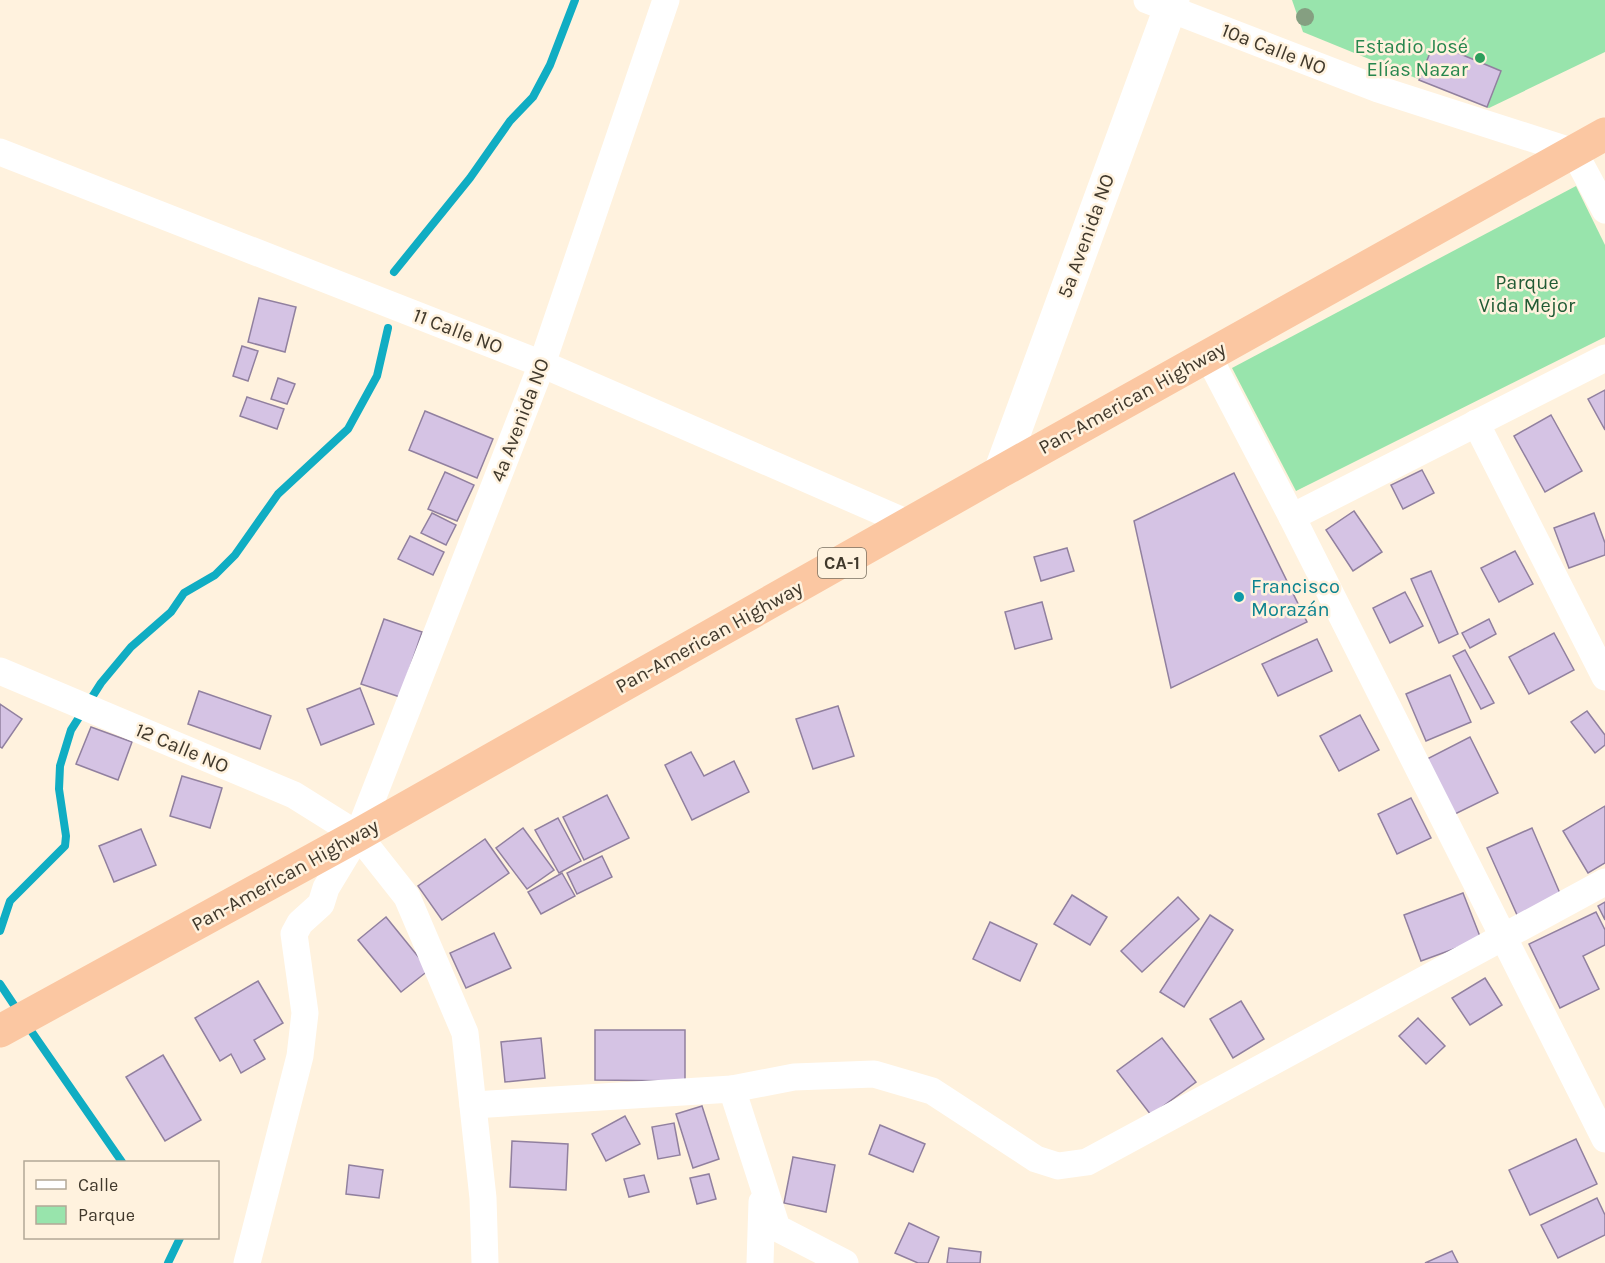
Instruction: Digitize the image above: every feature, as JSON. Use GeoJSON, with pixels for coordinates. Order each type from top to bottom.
{"type":"FeatureCollection","features":[{"type":"Feature","properties":{"kind":"highway","name":"Pan-American Highway"},"geometry":{"type":"LineString","coordinates":[[7,1028],[358,835],[1000,472],[1605,134]]}},
{"type":"Feature","properties":{"kind":"street","name":"4a Avenida NO"},"geometry":{"type":"LineString","coordinates":[[247,1263],[300,1056],[305,1024],[294,934],[300,923],[321,904],[326,888],[358,835],[542,364],[666,0]]}},
{"type":"Feature","properties":{"kind":"street","name":"10a Calle NO"},"geometry":{"type":"LineString","coordinates":[[1163,3],[1378,89],[1574,152]]}},
{"type":"Feature","properties":{"kind":"street","name":"5a Avenida NO"},"geometry":{"type":"LineString","coordinates":[[1000,472],[1163,3]]}},
{"type":"Feature","properties":{"kind":"street","name":"11 Calle NO"},"geometry":{"type":"LineString","coordinates":[[0,152],[542,364],[910,524]]}},
{"type":"Feature","properties":{"kind":"street"},"geometry":{"type":"LineString","coordinates":[[1574,152],[1605,210]]}},
{"type":"Feature","properties":{"kind":"street"},"geometry":{"type":"LineString","coordinates":[[1208,356],[1292,517],[1605,1139]]}},
{"type":"Feature","properties":{"kind":"street"},"geometry":{"type":"LineString","coordinates":[[1292,517],[1605,358]]}},
{"type":"Feature","properties":{"kind":"street"},"geometry":{"type":"LineString","coordinates":[[1476,423],[1605,677]]}},
{"type":"Feature","properties":{"kind":"street","name":"12 Calle NO"},"geometry":{"type":"LineString","coordinates":[[0,671],[294,795],[358,835],[407,897],[465,1034],[483,1198],[485,1263]]}},
{"type":"Feature","properties":{"kind":"street"},"geometry":{"type":"LineString","coordinates":[[473,1105],[732,1089],[794,1077],[874,1074],[932,1091],[1036,1159],[1058,1166],[1086,1162],[1112,1151],[1212,1093],[1605,882]]}},
{"type":"Feature","properties":{"kind":"street"},"geometry":{"type":"LineString","coordinates":[[732,1089],[777,1228],[844,1263]]}},
{"type":"Feature","properties":{"kind":"street"},"geometry":{"type":"LineString","coordinates":[[760,1263],[762,1183]]}},
{"type":"Feature","properties":{"kind":"green space","name":"Estadio José Elías Nazar"},"geometry":{"type":"Polygon","coordinates":[[[1292,0],[1605,0],[1605,52],[1489,108],[1303,32],[1292,0]]]}},
{"type":"Feature","properties":{"kind":"green space","name":"Parque Vida Mejor"},"geometry":{"type":"Polygon","coordinates":[[[1576,186],[1605,245],[1605,337],[1296,491],[1232,368],[1576,186]]]}},
{"type":"Feature","properties":{"kind":"building"},"geometry":{"type":"Polygon","coordinates":[[[1434,43],[1501,71],[1487,107],[1419,80],[1434,43]]]}},
{"type":"Feature","properties":{"kind":"building"},"geometry":{"type":"Polygon","coordinates":[[[259,298],[296,307],[285,352],[248,342],[259,298]]]}},
{"type":"Feature","properties":{"kind":"building"},"geometry":{"type":"Polygon","coordinates":[[[242,346],[258,351],[248,381],[233,376],[242,346]]]}},
{"type":"Feature","properties":{"kind":"building"},"geometry":{"type":"Polygon","coordinates":[[[278,378],[295,384],[287,404],[271,399],[278,378]]]}},
{"type":"Feature","properties":{"kind":"building"},"geometry":{"type":"Polygon","coordinates":[[[1605,390],[1605,430],[1588,399],[1605,390]]]}},
{"type":"Feature","properties":{"kind":"building"},"geometry":{"type":"Polygon","coordinates":[[[247,397],[284,409],[277,429],[240,416],[247,397]]]}},
{"type":"Feature","properties":{"kind":"building"},"geometry":{"type":"Polygon","coordinates":[[[425,411],[493,439],[477,478],[409,450],[425,411]]]}},
{"type":"Feature","properties":{"kind":"building"},"geometry":{"type":"Polygon","coordinates":[[[1551,415],[1582,471],[1545,492],[1514,436],[1551,415]]]}},
{"type":"Feature","properties":{"kind":"building"},"geometry":{"type":"Polygon","coordinates":[[[1422,470],[1434,493],[1403,509],[1391,485],[1422,470]]]}},
{"type":"Feature","properties":{"kind":"building"},"geometry":{"type":"Polygon","coordinates":[[[445,472],[474,485],[457,521],[428,509],[445,472]]]}},
{"type":"Feature","properties":{"kind":"building"},"geometry":{"type":"Polygon","coordinates":[[[1234,473],[1307,622],[1171,688],[1134,521],[1234,473]]]}},
{"type":"Feature","properties":{"kind":"building"},"geometry":{"type":"Polygon","coordinates":[[[1354,511],[1382,552],[1353,571],[1326,530],[1354,511]]]}},
{"type":"Feature","properties":{"kind":"building"},"geometry":{"type":"Polygon","coordinates":[[[432,513],[456,525],[446,545],[421,533],[432,513]]]}},
{"type":"Feature","properties":{"kind":"building"},"geometry":{"type":"Polygon","coordinates":[[[1594,513],[1605,543],[1605,555],[1569,568],[1554,528],[1594,513]]]}},
{"type":"Feature","properties":{"kind":"building"},"geometry":{"type":"Polygon","coordinates":[[[410,536],[444,552],[433,575],[398,559],[410,536]]]}},
{"type":"Feature","properties":{"kind":"building"},"geometry":{"type":"Polygon","coordinates":[[[1067,548],[1074,571],[1041,581],[1034,557],[1067,548]]]}},
{"type":"Feature","properties":{"kind":"building"},"geometry":{"type":"Polygon","coordinates":[[[1515,551],[1533,584],[1499,602],[1481,568],[1515,551]]]}},
{"type":"Feature","properties":{"kind":"building"},"geometry":{"type":"Polygon","coordinates":[[[1431,571],[1458,634],[1439,643],[1411,579],[1431,571]]]}},
{"type":"Feature","properties":{"kind":"building"},"geometry":{"type":"Polygon","coordinates":[[[1405,592],[1423,626],[1390,643],[1373,608],[1405,592]]]}},
{"type":"Feature","properties":{"kind":"building"},"geometry":{"type":"Polygon","coordinates":[[[1042,602],[1052,639],[1015,649],[1005,612],[1042,602]]]}},
{"type":"Feature","properties":{"kind":"building"},"geometry":{"type":"Polygon","coordinates":[[[384,619],[422,632],[400,697],[361,684],[384,619]]]}},
{"type":"Feature","properties":{"kind":"building"},"geometry":{"type":"Polygon","coordinates":[[[1489,619],[1496,634],[1470,648],[1462,633],[1489,619]]]}},
{"type":"Feature","properties":{"kind":"building"},"geometry":{"type":"Polygon","coordinates":[[[1554,633],[1574,670],[1529,694],[1509,657],[1554,633]]]}},
{"type":"Feature","properties":{"kind":"building"},"geometry":{"type":"Polygon","coordinates":[[[1317,639],[1332,671],[1278,696],[1262,664],[1317,639]]]}},
{"type":"Feature","properties":{"kind":"building"},"geometry":{"type":"Polygon","coordinates":[[[1465,650],[1494,703],[1481,709],[1453,656],[1465,650]]]}},
{"type":"Feature","properties":{"kind":"building"},"geometry":{"type":"Polygon","coordinates":[[[1450,675],[1471,722],[1426,741],[1406,694],[1450,675]]]}},
{"type":"Feature","properties":{"kind":"building"},"geometry":{"type":"Polygon","coordinates":[[[360,688],[374,724],[321,745],[307,709],[360,688]]]}},
{"type":"Feature","properties":{"kind":"building"},"geometry":{"type":"Polygon","coordinates":[[[199,691],[271,716],[260,749],[188,724],[199,691]]]}},
{"type":"Feature","properties":{"kind":"building"},"geometry":{"type":"Polygon","coordinates":[[[0,704],[22,719],[2,748],[0,747],[0,704]]]}},
{"type":"Feature","properties":{"kind":"building"},"geometry":{"type":"Polygon","coordinates":[[[838,706],[854,756],[813,769],[796,719],[838,706]]]}},
{"type":"Feature","properties":{"kind":"building"},"geometry":{"type":"Polygon","coordinates":[[[1587,711],[1605,735],[1605,745],[1595,753],[1571,722],[1587,711]]]}},
{"type":"Feature","properties":{"kind":"building"},"geometry":{"type":"Polygon","coordinates":[[[1360,715],[1379,750],[1339,771],[1320,736],[1360,715]]]}},
{"type":"Feature","properties":{"kind":"building"},"geometry":{"type":"Polygon","coordinates":[[[91,727],[132,742],[118,780],[76,764],[91,727]]]}},
{"type":"Feature","properties":{"kind":"building"},"geometry":{"type":"Polygon","coordinates":[[[1470,737],[1498,793],[1455,814],[1427,759],[1470,737]]]}},
{"type":"Feature","properties":{"kind":"building"},"geometry":{"type":"Polygon","coordinates":[[[691,752],[704,776],[734,761],[749,792],[692,820],[665,765],[691,752]]]}},
{"type":"Feature","properties":{"kind":"building"},"geometry":{"type":"Polygon","coordinates":[[[182,776],[222,788],[210,828],[170,816],[182,776]]]}},
{"type":"Feature","properties":{"kind":"building"},"geometry":{"type":"Polygon","coordinates":[[[607,795],[629,838],[584,860],[563,817],[607,795]]]}},
{"type":"Feature","properties":{"kind":"building"},"geometry":{"type":"Polygon","coordinates":[[[1411,798],[1431,838],[1397,854],[1378,814],[1411,798]]]}},
{"type":"Feature","properties":{"kind":"building"},"geometry":{"type":"Polygon","coordinates":[[[1605,806],[1605,863],[1588,873],[1563,831],[1605,806]]]}},
{"type":"Feature","properties":{"kind":"building"},"geometry":{"type":"Polygon","coordinates":[[[558,818],[581,861],[559,873],[535,830],[558,818]]]}},
{"type":"Feature","properties":{"kind":"building"},"geometry":{"type":"Polygon","coordinates":[[[523,828],[554,870],[527,889],[496,848],[523,828]]]}},
{"type":"Feature","properties":{"kind":"building"},"geometry":{"type":"Polygon","coordinates":[[[1532,828],[1562,898],[1518,917],[1487,848],[1532,828]]]}},
{"type":"Feature","properties":{"kind":"building"},"geometry":{"type":"Polygon","coordinates":[[[141,829],[156,865],[114,882],[99,846],[141,829]]]}},
{"type":"Feature","properties":{"kind":"building"},"geometry":{"type":"Polygon","coordinates":[[[485,839],[509,873],[442,920],[418,886],[485,839]]]}},
{"type":"Feature","properties":{"kind":"building"},"geometry":{"type":"Polygon","coordinates":[[[602,856],[612,877],[577,894],[567,873],[602,856]]]}},
{"type":"Feature","properties":{"kind":"building"},"geometry":{"type":"Polygon","coordinates":[[[562,873],[575,896],[541,914],[528,892],[562,873]]]}},
{"type":"Feature","properties":{"kind":"building"},"geometry":{"type":"Polygon","coordinates":[[[1463,893],[1481,939],[1421,961],[1404,915],[1463,893]]]}},
{"type":"Feature","properties":{"kind":"building"},"geometry":{"type":"Polygon","coordinates":[[[1072,895],[1107,917],[1090,945],[1054,924],[1072,895]]]}},
{"type":"Feature","properties":{"kind":"building"},"geometry":{"type":"Polygon","coordinates":[[[1178,897],[1199,919],[1142,972],[1121,951],[1178,897]]]}},
{"type":"Feature","properties":{"kind":"building"},"geometry":{"type":"Polygon","coordinates":[[[1605,902],[1605,920],[1598,906],[1605,902]]]}},
{"type":"Feature","properties":{"kind":"building"},"geometry":{"type":"Polygon","coordinates":[[[1596,912],[1605,930],[1605,945],[1583,956],[1599,989],[1560,1008],[1529,944],[1596,912]]]}},
{"type":"Feature","properties":{"kind":"building"},"geometry":{"type":"Polygon","coordinates":[[[1210,915],[1233,930],[1184,1007],[1160,992],[1210,915]]]}},
{"type":"Feature","properties":{"kind":"building"},"geometry":{"type":"Polygon","coordinates":[[[386,917],[429,970],[401,992],[358,940],[386,917]]]}},
{"type":"Feature","properties":{"kind":"building"},"geometry":{"type":"Polygon","coordinates":[[[990,922],[1037,944],[1020,981],[973,959],[990,922]]]}},
{"type":"Feature","properties":{"kind":"building"},"geometry":{"type":"Polygon","coordinates":[[[494,933],[511,968],[466,988],[450,953],[494,933]]]}},
{"type":"Feature","properties":{"kind":"building"},"geometry":{"type":"Polygon","coordinates":[[[1485,978],[1502,1005],[1470,1025],[1452,998],[1485,978]]]}},
{"type":"Feature","properties":{"kind":"building"},"geometry":{"type":"Polygon","coordinates":[[[258,981],[283,1023],[254,1040],[265,1059],[241,1073],[231,1054],[220,1061],[195,1018],[258,981]]]}},
{"type":"Feature","properties":{"kind":"building"},"geometry":{"type":"Polygon","coordinates":[[[1241,1001],[1264,1039],[1233,1058],[1210,1019],[1241,1001]]]}},
{"type":"Feature","properties":{"kind":"building"},"geometry":{"type":"Polygon","coordinates":[[[1418,1018],[1445,1046],[1426,1064],[1399,1036],[1418,1018]]]}},
{"type":"Feature","properties":{"kind":"building"},"geometry":{"type":"Polygon","coordinates":[[[595,1030],[685,1030],[685,1081],[595,1080],[595,1030]]]}},
{"type":"Feature","properties":{"kind":"building"},"geometry":{"type":"Polygon","coordinates":[[[541,1038],[545,1078],[505,1082],[501,1042],[541,1038]]]}},
{"type":"Feature","properties":{"kind":"building"},"geometry":{"type":"Polygon","coordinates":[[[1162,1038],[1196,1082],[1151,1115],[1117,1071],[1162,1038]]]}},
{"type":"Feature","properties":{"kind":"building"},"geometry":{"type":"Polygon","coordinates":[[[163,1055],[201,1120],[165,1141],[126,1077],[163,1055]]]}},
{"type":"Feature","properties":{"kind":"building"},"geometry":{"type":"Polygon","coordinates":[[[702,1106],[719,1159],[693,1168],[676,1114],[702,1106]]]}},
{"type":"Feature","properties":{"kind":"building"},"geometry":{"type":"Polygon","coordinates":[[[625,1116],[640,1144],[606,1161],[592,1134],[625,1116]]]}},
{"type":"Feature","properties":{"kind":"building"},"geometry":{"type":"Polygon","coordinates":[[[674,1123],[680,1155],[658,1159],[652,1127],[674,1123]]]}},
{"type":"Feature","properties":{"kind":"building"},"geometry":{"type":"Polygon","coordinates":[[[880,1125],[925,1144],[913,1172],[869,1154],[880,1125]]]}},
{"type":"Feature","properties":{"kind":"building"},"geometry":{"type":"Polygon","coordinates":[[[1576,1139],[1597,1184],[1530,1215],[1509,1170],[1576,1139]]]}},
{"type":"Feature","properties":{"kind":"building"},"geometry":{"type":"Polygon","coordinates":[[[512,1141],[568,1144],[566,1190],[510,1187],[512,1141]]]}},
{"type":"Feature","properties":{"kind":"building"},"geometry":{"type":"Polygon","coordinates":[[[793,1157],[835,1165],[826,1212],[784,1203],[793,1157]]]}},
{"type":"Feature","properties":{"kind":"building"},"geometry":{"type":"Polygon","coordinates":[[[349,1165],[383,1170],[379,1198],[346,1194],[349,1165]]]}},
{"type":"Feature","properties":{"kind":"building"},"geometry":{"type":"Polygon","coordinates":[[[709,1174],[716,1199],[697,1204],[690,1178],[709,1174]]]}},
{"type":"Feature","properties":{"kind":"building"},"geometry":{"type":"Polygon","coordinates":[[[644,1175],[649,1192],[629,1197],[624,1179],[644,1175]]]}},
{"type":"Feature","properties":{"kind":"building"},"geometry":{"type":"Polygon","coordinates":[[[1597,1198],[1605,1215],[1605,1235],[1558,1258],[1541,1225],[1597,1198]]]}},
{"type":"Feature","properties":{"kind":"building"},"geometry":{"type":"Polygon","coordinates":[[[909,1223],[939,1237],[928,1263],[918,1263],[895,1253],[909,1223]]]}},
{"type":"Feature","properties":{"kind":"building"},"geometry":{"type":"Polygon","coordinates":[[[949,1248],[981,1252],[980,1263],[947,1263],[949,1248]]]}},
{"type":"Feature","properties":{"kind":"building"},"geometry":{"type":"Polygon","coordinates":[[[1452,1251],[1458,1263],[1425,1263],[1452,1251]]]}},
{"type":"Feature","properties":{"kind":"waterway"},"geometry":{"type":"LineString","coordinates":[[394,272],[470,178],[510,121],[533,97],[550,65],[575,0]]}},
{"type":"Feature","properties":{"kind":"waterway"},"geometry":{"type":"LineString","coordinates":[[0,931],[10,901],[65,846],[66,836],[59,789],[60,766],[71,730],[101,683],[131,647],[171,612],[184,593],[215,575],[235,555],[278,494],[348,429],[377,376],[388,328]]}},
{"type":"Feature","properties":{"kind":"waterway"},"geometry":{"type":"LineString","coordinates":[[0,984],[20,1014]]}},
{"type":"Feature","properties":{"kind":"waterway"},"geometry":{"type":"LineString","coordinates":[[27,1025],[121,1161]]}},
{"type":"Feature","properties":{"kind":"waterway"},"geometry":{"type":"LineString","coordinates":[[168,1263],[180,1239]]}},
{"type":"Feature","properties":{"kind":"place","name":"Estadio José Elías Nazar"},"geometry":{"type":"Point","coordinates":[1480,58]}},
{"type":"Feature","properties":{"kind":"place","name":"Francisco Morazán"},"geometry":{"type":"Point","coordinates":[1239,597]}}]}
